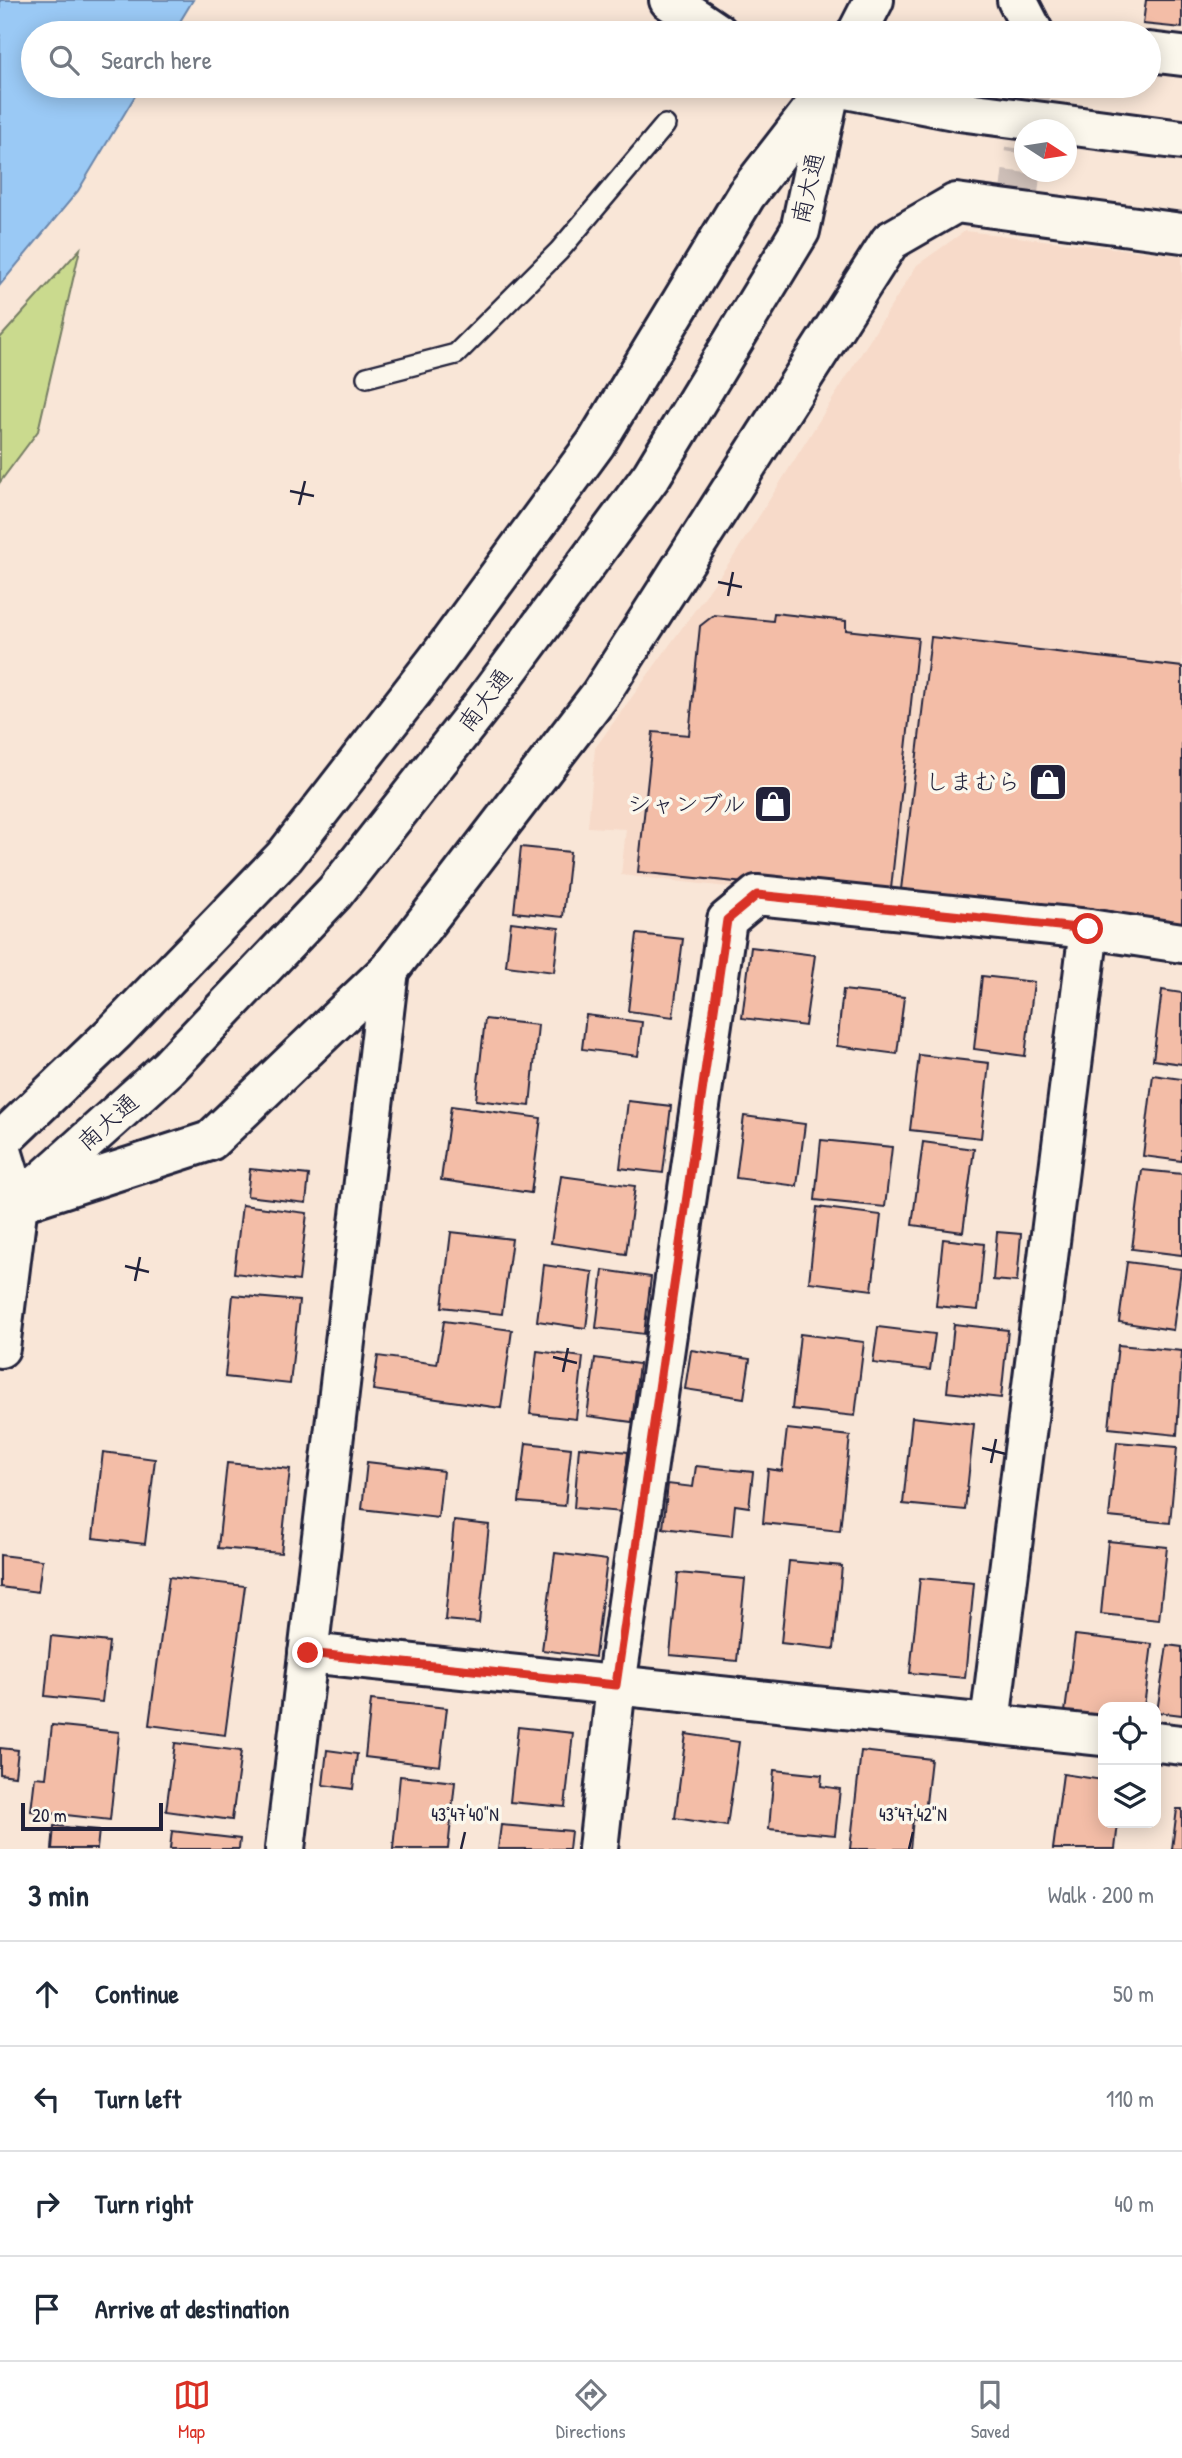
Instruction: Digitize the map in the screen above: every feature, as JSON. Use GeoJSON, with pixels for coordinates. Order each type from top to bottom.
{"type":"FeatureCollection","features":[{"type":"Feature","properties":{"kind":"street"},"geometry":{"type":"LineString","coordinates":[[668,0],[700,21]]}},
{"type":"Feature","properties":{"kind":"street"},"geometry":{"type":"LineString","coordinates":[[863,21],[874,0]]}},
{"type":"Feature","properties":{"kind":"street"},"geometry":{"type":"LineString","coordinates":[[1017,0],[1028,21]]}},
{"type":"Feature","properties":{"kind":"street"},"geometry":{"type":"LineString","coordinates":[[1161,53],[1182,56]]}},
{"type":"Feature","properties":{"kind":"street","name":"南大通"},"geometry":{"type":"LineString","coordinates":[[0,1143],[116,1031],[285,856],[437,660],[596,443],[746,195],[822,98]]}},
{"type":"Feature","properties":{"kind":"street","name":"南大通"},"geometry":{"type":"LineString","coordinates":[[9,1212],[168,1068],[335,892],[483,704],[652,475],[800,231],[828,98]]}},
{"type":"Feature","properties":{"kind":"street"},"geometry":{"type":"LineString","coordinates":[[892,98],[959,111],[1182,140]]}},
{"type":"Feature","properties":{"kind":"street"},"geometry":{"type":"LineString","coordinates":[[9,1212],[209,1141],[388,970],[600,695],[890,241],[956,203],[1182,233]]}},
{"type":"Feature","properties":{"kind":"street"},"geometry":{"type":"LineString","coordinates":[[598,1849],[616,1685],[727,920],[757,895],[1088,929],[1182,943]]}},
{"type":"Feature","properties":{"kind":"street"},"geometry":{"type":"LineString","coordinates":[[990,1723],[1088,929]]}},
{"type":"Feature","properties":{"kind":"street"},"geometry":{"type":"LineString","coordinates":[[285,1849],[388,970]]}},
{"type":"Feature","properties":{"kind":"street"},"geometry":{"type":"LineString","coordinates":[[0,1143],[9,1212],[0,1348]]}},
{"type":"Feature","properties":{"kind":"street"},"geometry":{"type":"LineString","coordinates":[[308,1653],[1098,1735]]}},
{"type":"Feature","properties":{"kind":"street"},"geometry":{"type":"LineString","coordinates":[[1161,1743],[1182,1745]]}},
{"type":"Feature","properties":{"kind":"lane"},"geometry":{"type":"LineString","coordinates":[[367,377],[456,354],[559,251],[665,125]]}},
{"type":"Feature","properties":{"kind":"shaded area"},"geometry":{"type":"Polygon","coordinates":[[[965,231],[1182,256],[1182,938],[621,875],[626,829],[588,827],[595,748],[734,556],[917,265],[965,231]]]}},
{"type":"Feature","properties":{"kind":"green space"},"geometry":{"type":"Polygon","coordinates":[[[80,249],[38,431],[0,482],[0,338],[80,249]]]}},
{"type":"Feature","properties":{"kind":"water"},"geometry":{"type":"Polygon","coordinates":[[[0,0],[193,0],[180,21],[21,21],[21,98],[134,98],[78,191],[0,285],[0,0]]]}},
{"type":"Feature","properties":{"kind":"building"},"geometry":{"type":"Polygon","coordinates":[[[1146,0],[1182,0],[1182,28],[1161,26],[1161,21],[1143,21],[1146,0]]]}},
{"type":"Feature","properties":{"kind":"building","name":"シャンブル"},"geometry":{"type":"Polygon","coordinates":[[[774,613],[846,621],[846,630],[918,638],[890,898],[638,872],[653,732],[689,735],[700,626],[714,615],[773,621],[774,613]]]}},
{"type":"Feature","properties":{"kind":"building","name":"しまむら"},"geometry":{"type":"Polygon","coordinates":[[[931,637],[1182,667],[1182,932],[900,898],[931,637]]]}},
{"type":"Feature","properties":{"kind":"building"},"geometry":{"type":"Polygon","coordinates":[[[521,847],[570,852],[563,917],[514,912],[521,847]]]}},
{"type":"Feature","properties":{"kind":"building"},"geometry":{"type":"Polygon","coordinates":[[[511,922],[559,928],[554,972],[506,966],[511,922]]]}},
{"type":"Feature","properties":{"kind":"building"},"geometry":{"type":"Polygon","coordinates":[[[637,934],[683,939],[673,1017],[628,1011],[637,934]]]}},
{"type":"Feature","properties":{"kind":"building"},"geometry":{"type":"Polygon","coordinates":[[[751,947],[815,955],[805,1026],[742,1018],[751,947]]]}},
{"type":"Feature","properties":{"kind":"building"},"geometry":{"type":"Polygon","coordinates":[[[982,976],[1034,982],[1025,1056],[974,1049],[982,976]]]}},
{"type":"Feature","properties":{"kind":"building"},"geometry":{"type":"Polygon","coordinates":[[[843,990],[904,997],[897,1054],[837,1046],[843,990]]]}},
{"type":"Feature","properties":{"kind":"building"},"geometry":{"type":"Polygon","coordinates":[[[1162,990],[1182,993],[1182,1064],[1153,1060],[1162,990]]]}},
{"type":"Feature","properties":{"kind":"building"},"geometry":{"type":"Polygon","coordinates":[[[586,1015],[642,1022],[638,1056],[582,1049],[586,1015]]]}},
{"type":"Feature","properties":{"kind":"building"},"geometry":{"type":"Polygon","coordinates":[[[485,1019],[538,1025],[530,1106],[476,1100],[485,1019]]]}},
{"type":"Feature","properties":{"kind":"building"},"geometry":{"type":"Polygon","coordinates":[[[919,1055],[989,1063],[981,1138],[910,1130],[919,1055]]]}},
{"type":"Feature","properties":{"kind":"building"},"geometry":{"type":"Polygon","coordinates":[[[1153,1075],[1182,1079],[1182,1161],[1143,1156],[1153,1075]]]}},
{"type":"Feature","properties":{"kind":"building"},"geometry":{"type":"Polygon","coordinates":[[[628,1101],[671,1106],[663,1173],[620,1168],[628,1101]]]}},
{"type":"Feature","properties":{"kind":"building"},"geometry":{"type":"Polygon","coordinates":[[[451,1106],[541,1118],[531,1193],[441,1180],[451,1106]]]}},
{"type":"Feature","properties":{"kind":"building"},"geometry":{"type":"Polygon","coordinates":[[[744,1116],[805,1124],[797,1186],[736,1178],[744,1116]]]}},
{"type":"Feature","properties":{"kind":"building"},"geometry":{"type":"Polygon","coordinates":[[[821,1140],[892,1147],[885,1207],[815,1200],[821,1140]]]}},
{"type":"Feature","properties":{"kind":"building"},"geometry":{"type":"Polygon","coordinates":[[[923,1142],[974,1149],[963,1232],[912,1225],[923,1142]]]}},
{"type":"Feature","properties":{"kind":"building"},"geometry":{"type":"Polygon","coordinates":[[[250,1169],[309,1175],[306,1203],[247,1196],[250,1169]]]}},
{"type":"Feature","properties":{"kind":"building"},"geometry":{"type":"Polygon","coordinates":[[[1142,1170],[1182,1174],[1182,1255],[1132,1249],[1142,1170]]]}},
{"type":"Feature","properties":{"kind":"building"},"geometry":{"type":"Polygon","coordinates":[[[561,1176],[635,1186],[626,1254],[551,1243],[561,1176]]]}},
{"type":"Feature","properties":{"kind":"building"},"geometry":{"type":"Polygon","coordinates":[[[242,1205],[307,1213],[299,1281],[234,1273],[242,1205]]]}},
{"type":"Feature","properties":{"kind":"building"},"geometry":{"type":"Polygon","coordinates":[[[817,1207],[881,1215],[872,1290],[809,1282],[817,1207]]]}},
{"type":"Feature","properties":{"kind":"building"},"geometry":{"type":"Polygon","coordinates":[[[451,1232],[512,1239],[502,1314],[442,1307],[451,1232]]]}},
{"type":"Feature","properties":{"kind":"building"},"geometry":{"type":"Polygon","coordinates":[[[997,1232],[1021,1234],[1017,1282],[993,1280],[997,1232]]]}},
{"type":"Feature","properties":{"kind":"building"},"geometry":{"type":"Polygon","coordinates":[[[943,1239],[984,1244],[978,1310],[936,1306],[943,1239]]]}},
{"type":"Feature","properties":{"kind":"building"},"geometry":{"type":"Polygon","coordinates":[[[1127,1262],[1181,1269],[1173,1330],[1119,1322],[1127,1262]]]}},
{"type":"Feature","properties":{"kind":"building"},"geometry":{"type":"Polygon","coordinates":[[[544,1265],[593,1272],[586,1328],[537,1321],[544,1265]]]}},
{"type":"Feature","properties":{"kind":"building"},"geometry":{"type":"Polygon","coordinates":[[[603,1270],[651,1277],[644,1334],[596,1328],[603,1270]]]}},
{"type":"Feature","properties":{"kind":"building"},"geometry":{"type":"Polygon","coordinates":[[[233,1295],[299,1301],[290,1384],[225,1377],[233,1295]]]}},
{"type":"Feature","properties":{"kind":"building"},"geometry":{"type":"Polygon","coordinates":[[[444,1321],[512,1330],[501,1408],[373,1390],[378,1356],[437,1364],[444,1321]]]}},
{"type":"Feature","properties":{"kind":"building"},"geometry":{"type":"Polygon","coordinates":[[[954,1324],[1008,1330],[1001,1398],[947,1392],[954,1324]]]}},
{"type":"Feature","properties":{"kind":"building"},"geometry":{"type":"Polygon","coordinates":[[[878,1327],[935,1334],[930,1370],[873,1363],[878,1327]]]}},
{"type":"Feature","properties":{"kind":"building"},"geometry":{"type":"Polygon","coordinates":[[[800,1334],[864,1342],[855,1416],[792,1409],[800,1334]]]}},
{"type":"Feature","properties":{"kind":"building"},"geometry":{"type":"Polygon","coordinates":[[[1118,1345],[1182,1351],[1177,1435],[1109,1428],[1118,1345]]]}},
{"type":"Feature","properties":{"kind":"building"},"geometry":{"type":"Polygon","coordinates":[[[691,1350],[750,1359],[744,1398],[685,1389],[691,1350]]]}},
{"type":"Feature","properties":{"kind":"building"},"geometry":{"type":"Polygon","coordinates":[[[537,1351],[583,1357],[576,1419],[530,1414],[537,1351]]]}},
{"type":"Feature","properties":{"kind":"building"},"geometry":{"type":"Polygon","coordinates":[[[595,1358],[639,1364],[632,1422],[587,1416],[595,1358]]]}},
{"type":"Feature","properties":{"kind":"building"},"geometry":{"type":"Polygon","coordinates":[[[912,1417],[974,1424],[965,1510],[903,1504],[912,1417]]]}},
{"type":"Feature","properties":{"kind":"building"},"geometry":{"type":"Polygon","coordinates":[[[787,1429],[850,1436],[840,1531],[763,1523],[768,1469],[782,1471],[787,1429]]]}},
{"type":"Feature","properties":{"kind":"building"},"geometry":{"type":"Polygon","coordinates":[[[1117,1442],[1177,1447],[1170,1523],[1109,1517],[1117,1442]]]}},
{"type":"Feature","properties":{"kind":"building"},"geometry":{"type":"Polygon","coordinates":[[[526,1443],[571,1448],[565,1506],[519,1502],[526,1443]]]}},
{"type":"Feature","properties":{"kind":"building"},"geometry":{"type":"Polygon","coordinates":[[[579,1447],[628,1452],[623,1512],[574,1508],[579,1447]]]}},
{"type":"Feature","properties":{"kind":"building"},"geometry":{"type":"Polygon","coordinates":[[[103,1452],[155,1459],[145,1544],[93,1538],[103,1452]]]}},
{"type":"Feature","properties":{"kind":"building"},"geometry":{"type":"Polygon","coordinates":[[[367,1462],[443,1471],[438,1518],[362,1509],[367,1462]]]}},
{"type":"Feature","properties":{"kind":"building"},"geometry":{"type":"Polygon","coordinates":[[[227,1463],[290,1469],[281,1553],[218,1548],[227,1463]]]}},
{"type":"Feature","properties":{"kind":"building"},"geometry":{"type":"Polygon","coordinates":[[[696,1466],[753,1472],[749,1507],[735,1505],[732,1536],[663,1528],[668,1484],[693,1487],[696,1466]]]}},
{"type":"Feature","properties":{"kind":"building"},"geometry":{"type":"Polygon","coordinates":[[[454,1521],[489,1525],[479,1623],[445,1620],[454,1521]]]}},
{"type":"Feature","properties":{"kind":"building"},"geometry":{"type":"Polygon","coordinates":[[[1108,1541],[1167,1547],[1159,1620],[1101,1614],[1108,1541]]]}},
{"type":"Feature","properties":{"kind":"building"},"geometry":{"type":"Polygon","coordinates":[[[555,1553],[607,1560],[595,1657],[542,1650],[555,1553]]]}},
{"type":"Feature","properties":{"kind":"building"},"geometry":{"type":"Polygon","coordinates":[[[0,1555],[42,1560],[38,1592],[0,1587],[0,1555]]]}},
{"type":"Feature","properties":{"kind":"building"},"geometry":{"type":"Polygon","coordinates":[[[789,1561],[842,1566],[834,1649],[781,1643],[789,1561]]]}},
{"type":"Feature","properties":{"kind":"building"},"geometry":{"type":"Polygon","coordinates":[[[678,1573],[745,1579],[737,1661],[670,1655],[678,1573]]]}},
{"type":"Feature","properties":{"kind":"building"},"geometry":{"type":"Polygon","coordinates":[[[169,1577],[245,1586],[225,1735],[149,1725],[169,1577]]]}},
{"type":"Feature","properties":{"kind":"building"},"geometry":{"type":"Polygon","coordinates":[[[920,1578],[974,1583],[965,1678],[910,1673],[920,1578]]]}},
{"type":"Feature","properties":{"kind":"building"},"geometry":{"type":"Polygon","coordinates":[[[1075,1635],[1152,1644],[1145,1702],[1098,1702],[1098,1716],[1065,1712],[1075,1635]]]}},
{"type":"Feature","properties":{"kind":"building"},"geometry":{"type":"Polygon","coordinates":[[[51,1636],[109,1642],[102,1702],[45,1696],[51,1636]]]}},
{"type":"Feature","properties":{"kind":"building"},"geometry":{"type":"Polygon","coordinates":[[[1167,1645],[1182,1647],[1182,1715],[1161,1712],[1161,1702],[1158,1702],[1167,1645]]]}},
{"type":"Feature","properties":{"kind":"building"},"geometry":{"type":"Polygon","coordinates":[[[371,1700],[447,1708],[440,1766],[365,1757],[371,1700]]]}},
{"type":"Feature","properties":{"kind":"building"},"geometry":{"type":"Polygon","coordinates":[[[52,1725],[119,1732],[110,1820],[31,1811],[35,1777],[46,1778],[52,1725]]]}},
{"type":"Feature","properties":{"kind":"building"},"geometry":{"type":"Polygon","coordinates":[[[518,1727],[573,1733],[565,1807],[510,1802],[518,1727]]]}},
{"type":"Feature","properties":{"kind":"building"},"geometry":{"type":"Polygon","coordinates":[[[686,1734],[739,1742],[727,1826],[675,1818],[686,1734]]]}},
{"type":"Feature","properties":{"kind":"building"},"geometry":{"type":"Polygon","coordinates":[[[175,1743],[241,1751],[232,1820],[166,1811],[175,1743]]]}},
{"type":"Feature","properties":{"kind":"building"},"geometry":{"type":"Polygon","coordinates":[[[0,1748],[18,1750],[15,1776],[0,1774],[0,1748]]]}},
{"type":"Feature","properties":{"kind":"building"},"geometry":{"type":"Polygon","coordinates":[[[327,1750],[357,1754],[353,1789],[323,1785],[327,1750]]]}},
{"type":"Feature","properties":{"kind":"building"},"geometry":{"type":"Polygon","coordinates":[[[861,1751],[931,1759],[924,1821],[913,1819],[910,1849],[850,1849],[861,1751]]]}},
{"type":"Feature","properties":{"kind":"building"},"geometry":{"type":"Polygon","coordinates":[[[774,1770],[822,1775],[821,1786],[840,1789],[835,1835],[769,1829],[774,1770]]]}},
{"type":"Feature","properties":{"kind":"building"},"geometry":{"type":"Polygon","coordinates":[[[1063,1774],[1098,1779],[1098,1828],[1117,1828],[1115,1849],[1053,1849],[1063,1774]]]}},
{"type":"Feature","properties":{"kind":"building"},"geometry":{"type":"Polygon","coordinates":[[[400,1776],[455,1782],[448,1849],[393,1849],[400,1776]]]}},
{"type":"Feature","properties":{"kind":"building"},"geometry":{"type":"Polygon","coordinates":[[[1177,1809],[1182,1809],[1182,1849],[1172,1849],[1177,1809]]]}},
{"type":"Feature","properties":{"kind":"building"},"geometry":{"type":"Polygon","coordinates":[[[501,1825],[571,1831],[569,1849],[498,1849],[501,1825]]]}},
{"type":"Feature","properties":{"kind":"building"},"geometry":{"type":"Polygon","coordinates":[[[54,1826],[99,1830],[97,1849],[52,1849],[54,1826]]]}},
{"type":"Feature","properties":{"kind":"building"},"geometry":{"type":"Polygon","coordinates":[[[172,1831],[240,1839],[239,1849],[170,1849],[172,1831]]]}},
{"type":"Feature","properties":{"kind":"tunnel"},"geometry":{"type":"LineString","coordinates":[[1028,119],[1031,98]]}},
{"type":"Feature","properties":{"kind":"tunnel"},"geometry":{"type":"LineString","coordinates":[[1017,210],[1020,182]]}},
{"type":"Feature","properties":{"kind":"place","name":"しまむら"},"geometry":{"type":"Point","coordinates":[1048,782]}},
{"type":"Feature","properties":{"kind":"place","name":"シャンブル"},"geometry":{"type":"Point","coordinates":[773,804]}},
{"type":"Feature","properties":{"kind":"route"},"geometry":{"type":"LineString","coordinates":[[308,1653],[616,1685],[727,920],[757,895],[1088,929]]}}]}
